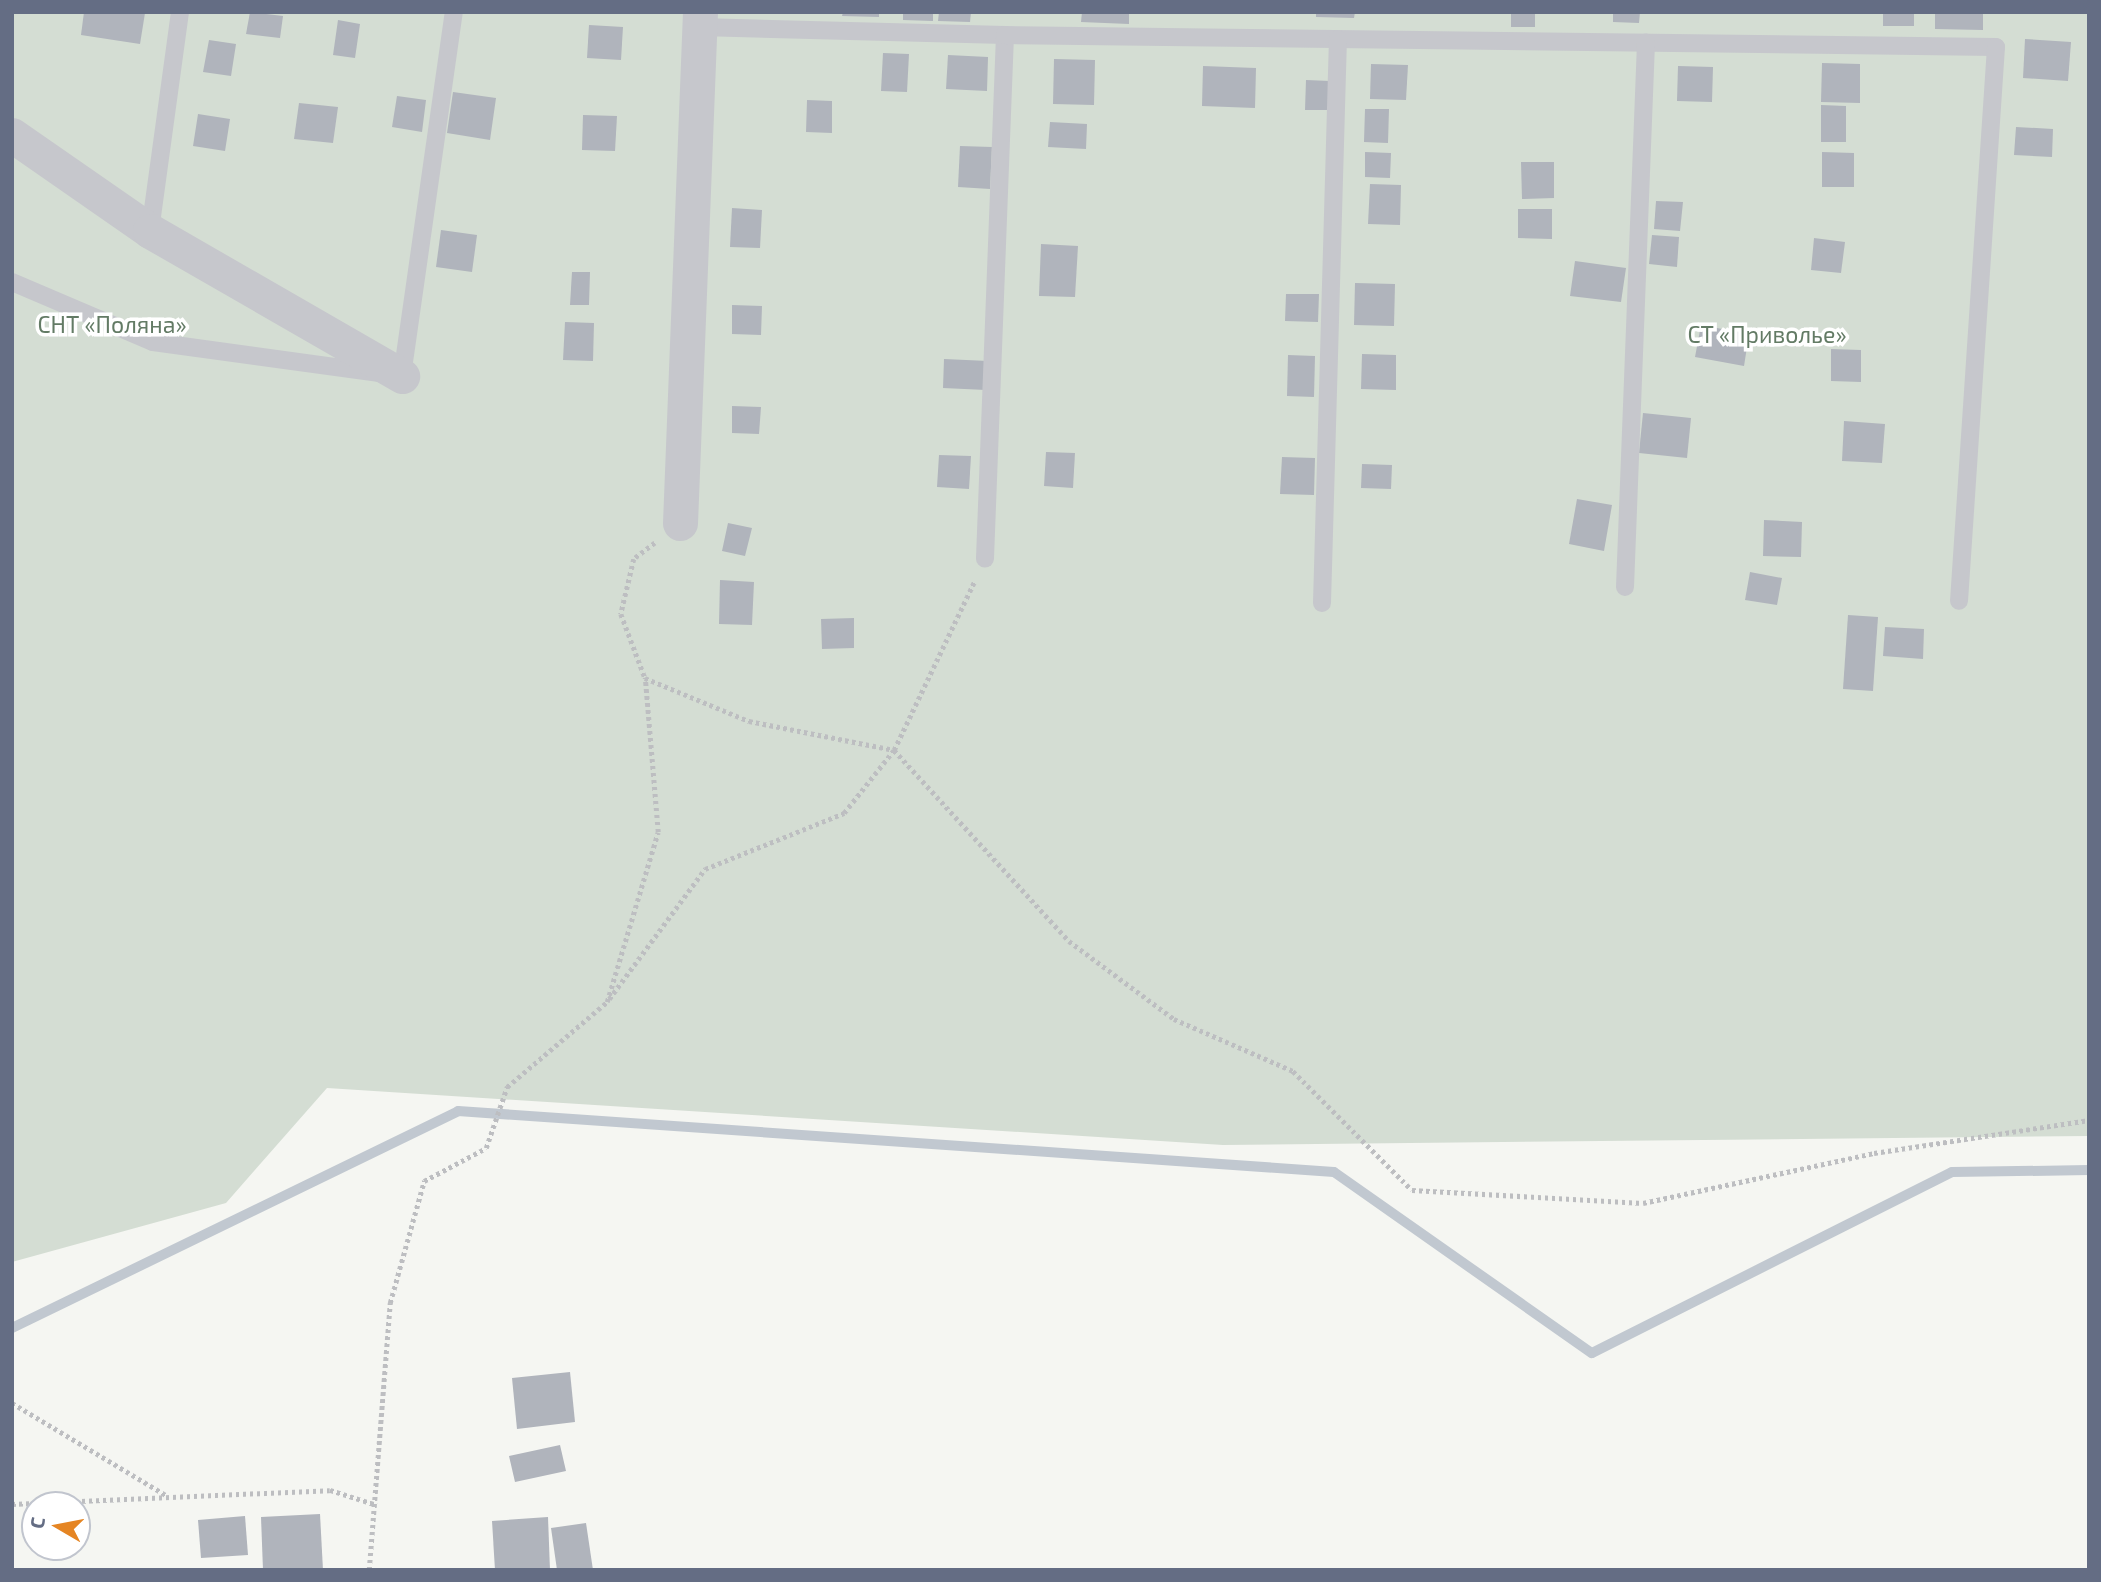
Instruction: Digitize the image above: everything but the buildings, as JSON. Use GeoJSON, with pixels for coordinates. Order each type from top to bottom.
{"type":"FeatureCollection","features":[{"type":"Feature","properties":{"kind":"street"},"geometry":{"type":"LineString","coordinates":[[680,523],[700,19]]}},
{"type":"Feature","properties":{"kind":"street"},"geometry":{"type":"LineString","coordinates":[[12,135],[150,231],[402,376]]}},
{"type":"Feature","properties":{"kind":"lane"},"geometry":{"type":"LineString","coordinates":[[150,231],[180,12]]}},
{"type":"Feature","properties":{"kind":"lane"},"geometry":{"type":"LineString","coordinates":[[12,282],[153,342],[402,376],[454,12]]}},
{"type":"Feature","properties":{"kind":"lane"},"geometry":{"type":"LineString","coordinates":[[700,19],[1005,35],[1996,47],[1959,601]]}},
{"type":"Feature","properties":{"kind":"lane"},"geometry":{"type":"LineString","coordinates":[[985,559],[1005,35]]}},
{"type":"Feature","properties":{"kind":"lane"},"geometry":{"type":"LineString","coordinates":[[1322,603],[1338,39]]}},
{"type":"Feature","properties":{"kind":"lane"},"geometry":{"type":"LineString","coordinates":[[1625,587],[1646,41]]}},
{"type":"Feature","properties":{"kind":"path"},"geometry":{"type":"LineString","coordinates":[[607,1002],[658,832],[645,678],[621,614],[634,559],[680,523]]}},
{"type":"Feature","properties":{"kind":"path"},"geometry":{"type":"LineString","coordinates":[[369,1570],[377,1505],[390,1303],[424,1181],[486,1148],[507,1087],[607,1002],[705,869],[844,813],[894,750],[985,559]]}},
{"type":"Feature","properties":{"kind":"path"},"geometry":{"type":"LineString","coordinates":[[645,678],[749,721],[894,750],[1069,941],[1174,1019],[1293,1071],[1412,1190],[1643,1203],[1874,1153],[2089,1120]]}},
{"type":"Feature","properties":{"kind":"path"},"geometry":{"type":"LineString","coordinates":[[12,1403],[167,1495]]}},
{"type":"Feature","properties":{"kind":"path"},"geometry":{"type":"LineString","coordinates":[[12,1504],[167,1495],[330,1490],[377,1505]]}},
{"type":"Feature","properties":{"kind":"green space"},"geometry":{"type":"Polygon","coordinates":[[[12,12],[2089,12],[2089,1136],[1223,1145],[327,1088],[226,1203],[12,1262],[12,12]]]}},
{"type":"Feature","properties":{"kind":"waterway"},"geometry":{"type":"LineString","coordinates":[[12,1328],[458,1111],[1334,1172],[1592,1353],[1952,1172],[2089,1170]]}},
{"type":"Feature","properties":{"kind":"park label","name":"СНТ «Поляна»"},"geometry":{"type":"Point","coordinates":[112,324]}},
{"type":"Feature","properties":{"kind":"park label","name":"СТ «Приволье»"},"geometry":{"type":"Point","coordinates":[1767,334]}}]}
